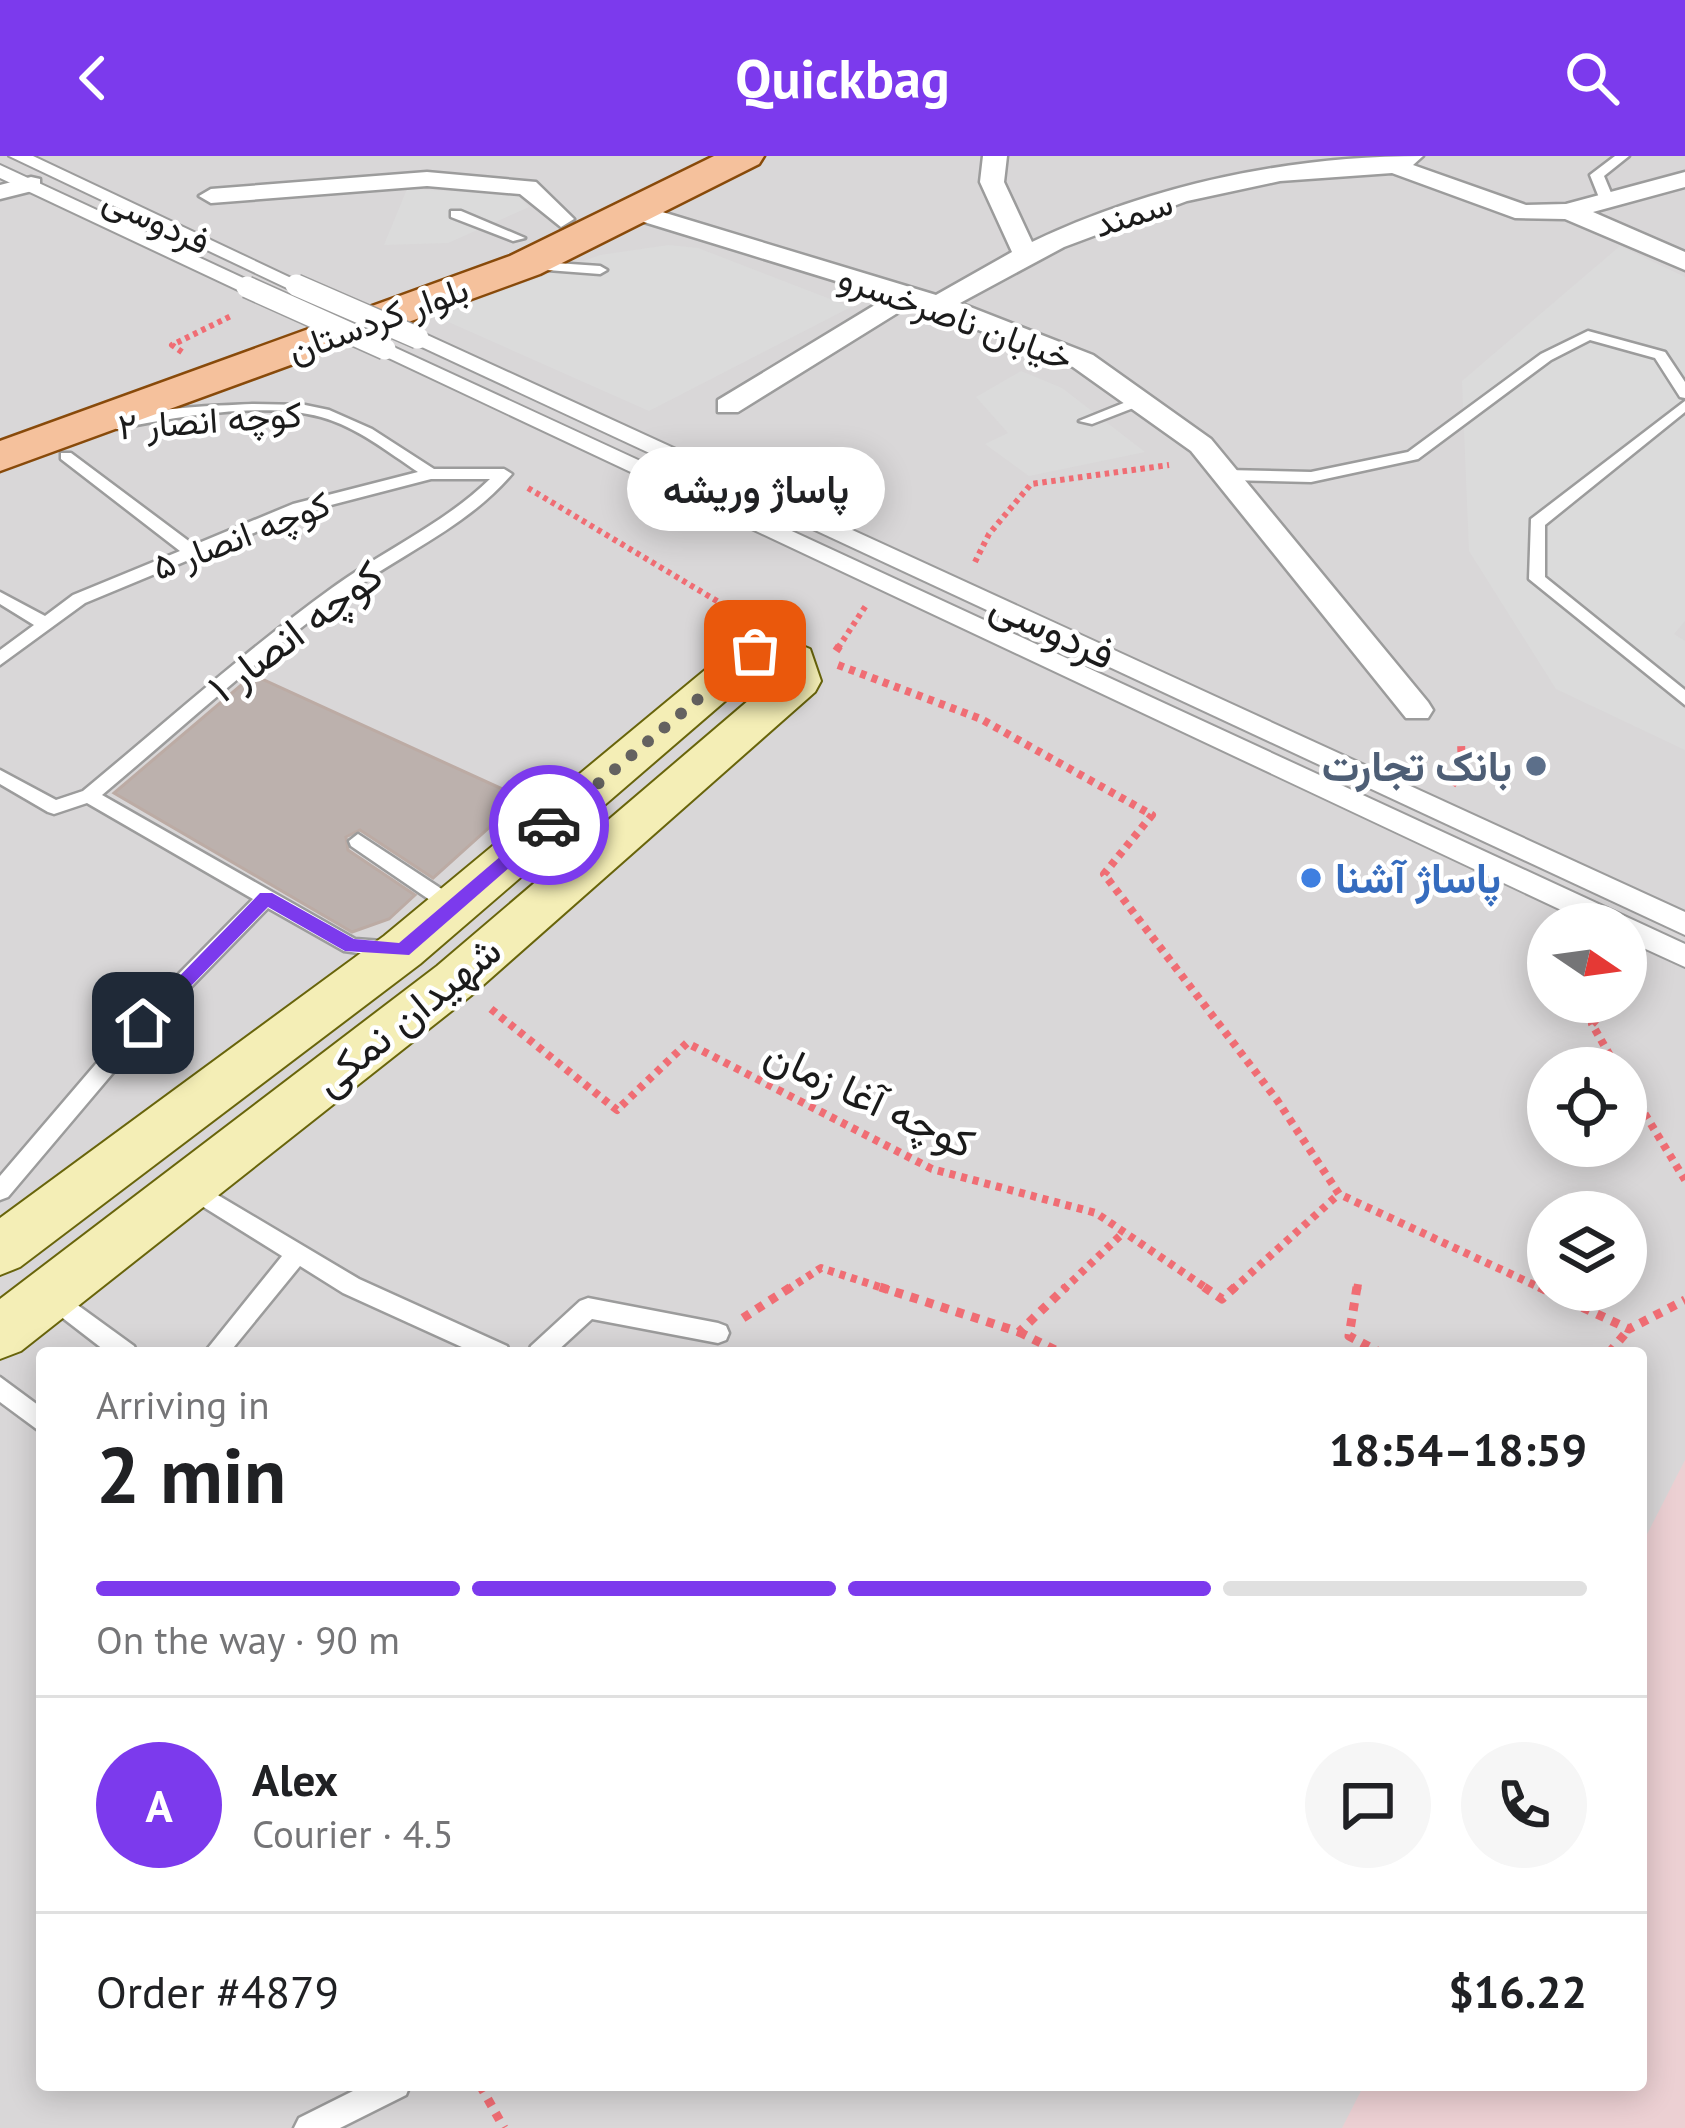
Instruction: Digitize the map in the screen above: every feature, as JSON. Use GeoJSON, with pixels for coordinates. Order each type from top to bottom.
{"type":"FeatureCollection","features":[{"type":"Feature","properties":{"kind":"main road","name":"بلوار کردستان"},"geometry":{"type":"LineString","coordinates":[[0,457],[56,448],[522,252],[561,219],[686,156]]}},
{"type":"Feature","properties":{"kind":"main road","name":"بلوار کردستان"},"geometry":{"type":"LineString","coordinates":[[0,424],[640,213],[745,156]]}},
{"type":"Feature","properties":{"kind":"main road"},"geometry":{"type":"LineString","coordinates":[[755,651],[786,653],[809,674]]}},
{"type":"Feature","properties":{"kind":"main road","name":"شهیدان نمکی"},"geometry":{"type":"LineString","coordinates":[[0,1250],[403,950],[755,651]]}},
{"type":"Feature","properties":{"kind":"main road","name":"شهیدان نمکی"},"geometry":{"type":"LineString","coordinates":[[0,1333],[455,980],[809,674]]}},
{"type":"Feature","properties":{"kind":"main road"},"geometry":{"type":"LineString","coordinates":[[403,950],[455,980]]}},
{"type":"Feature","properties":{"kind":"street","name":"فردوسی"},"geometry":{"type":"LineString","coordinates":[[18,156],[963,587],[1685,924]]}},
{"type":"Feature","properties":{"kind":"street"},"geometry":{"type":"LineString","coordinates":[[995,156],[992,182],[1024,252]]}},
{"type":"Feature","properties":{"kind":"street"},"geometry":{"type":"LineString","coordinates":[[1222,156],[1267,175]]}},
{"type":"Feature","properties":{"kind":"street"},"geometry":{"type":"LineString","coordinates":[[1402,161],[1524,213],[1567,211],[1685,179]]}},
{"type":"Feature","properties":{"kind":"street","name":"سمند"},"geometry":{"type":"LineString","coordinates":[[939,304],[1024,252],[1140,207],[1267,175],[1402,161]]}},
{"type":"Feature","properties":{"kind":"street","name":"فردوسی"},"geometry":{"type":"LineString","coordinates":[[0,171],[249,297],[385,349],[1572,903]]}},
{"type":"Feature","properties":{"kind":"street"},"geometry":{"type":"LineString","coordinates":[[211,196],[427,179],[527,187],[561,219]]}},
{"type":"Feature","properties":{"kind":"street"},"geometry":{"type":"LineString","coordinates":[[0,192],[31,184]]}},
{"type":"Feature","properties":{"kind":"street"},"geometry":{"type":"LineString","coordinates":[[1567,211],[1623,230],[1685,262]]}},
{"type":"Feature","properties":{"kind":"street","name":"خیابان ناصرخسرو"},"geometry":{"type":"LineString","coordinates":[[640,213],[939,304],[1083,361],[1201,445],[1417,710]]}},
{"type":"Feature","properties":{"kind":"street"},"geometry":{"type":"LineString","coordinates":[[728,406],[909,296]]}},
{"type":"Feature","properties":{"kind":"street"},"geometry":{"type":"LineString","coordinates":[[1647,938],[1685,956]]}},
{"type":"Feature","properties":{"kind":"lane"},"geometry":{"type":"LineString","coordinates":[[1607,200],[1597,175],[1623,156]]}},
{"type":"Feature","properties":{"kind":"lane"},"geometry":{"type":"LineString","coordinates":[[456,214],[522,252],[600,271]]}},
{"type":"Feature","properties":{"kind":"lane"},"geometry":{"type":"LineString","coordinates":[[1226,475],[1311,477],[1413,455],[1546,357],[1588,335],[1660,355],[1685,394]]}},
{"type":"Feature","properties":{"kind":"lane"},"geometry":{"type":"LineString","coordinates":[[1087,421],[1136,402]]}},
{"type":"Feature","properties":{"kind":"lane"},"geometry":{"type":"LineString","coordinates":[[1685,405],[1538,524],[1537,542],[1537,579],[1685,699]]}},
{"type":"Feature","properties":{"kind":"lane","name":"کوچه انصار ۲"},"geometry":{"type":"LineString","coordinates":[[56,448],[196,413],[320,412],[371,434],[431,474]]}},
{"type":"Feature","properties":{"kind":"lane"},"geometry":{"type":"LineString","coordinates":[[56,448],[191,551]]}},
{"type":"Feature","properties":{"kind":"lane","name":"کوچه انصار ۵"},"geometry":{"type":"LineString","coordinates":[[0,659],[79,599],[299,508],[431,474],[504,474]]}},
{"type":"Feature","properties":{"kind":"lane","name":"کوچه انصار ۱"},"geometry":{"type":"LineString","coordinates":[[89,796],[262,650],[344,587],[474,507],[504,474]]}},
{"type":"Feature","properties":{"kind":"lane"},"geometry":{"type":"LineString","coordinates":[[0,597],[46,624]]}},
{"type":"Feature","properties":{"kind":"lane"},"geometry":{"type":"LineString","coordinates":[[0,776],[54,807],[89,796],[351,946],[403,950]]}},
{"type":"Feature","properties":{"kind":"lane"},"geometry":{"type":"LineString","coordinates":[[358,841],[453,906]]}},
{"type":"Feature","properties":{"kind":"lane"},"geometry":{"type":"LineString","coordinates":[[0,1191],[143,1023],[266,898]]}},
{"type":"Feature","properties":{"kind":"lane"},"geometry":{"type":"LineString","coordinates":[[189,1187],[351,1286],[486,1347]]}},
{"type":"Feature","properties":{"kind":"lane"},"geometry":{"type":"LineString","coordinates":[[220,1347],[297,1254]]}},
{"type":"Feature","properties":{"kind":"lane"},"geometry":{"type":"LineString","coordinates":[[50,1294],[118,1347]]}},
{"type":"Feature","properties":{"kind":"lane"},"geometry":{"type":"LineString","coordinates":[[546,1347],[588,1308],[718,1334]]}},
{"type":"Feature","properties":{"kind":"lane"},"geometry":{"type":"LineString","coordinates":[[0,1388],[36,1417]]}},
{"type":"Feature","properties":{"kind":"lane"},"geometry":{"type":"LineString","coordinates":[[309,2128],[384,2091]]}},
{"type":"Feature","properties":{"kind":"path"},"geometry":{"type":"LineString","coordinates":[[172,345],[249,297]]}},
{"type":"Feature","properties":{"kind":"path"},"geometry":{"type":"LineString","coordinates":[[963,587],[988,534],[1031,484],[1056,476],[1177,464]]}},
{"type":"Feature","properties":{"kind":"path"},"geometry":{"type":"LineString","coordinates":[[504,474],[757,626],[755,651]]}},
{"type":"Feature","properties":{"kind":"path"},"geometry":{"type":"LineString","coordinates":[[809,674],[839,648],[880,582]]}},
{"type":"Feature","properties":{"kind":"path"},"geometry":{"type":"LineString","coordinates":[[809,674],[843,665],[981,719],[1153,815],[1104,874],[1277,1100],[1339,1194],[1629,1329]]}},
{"type":"Feature","properties":{"kind":"path","name":"کوچه آغا زمان"},"geometry":{"type":"LineString","coordinates":[[455,980],[616,1110],[687,1043],[932,1169],[1096,1213],[1222,1298],[1339,1194]]}},
{"type":"Feature","properties":{"kind":"path"},"geometry":{"type":"LineString","coordinates":[[1647,1118],[1685,1180]]}},
{"type":"Feature","properties":{"kind":"path"},"geometry":{"type":"LineString","coordinates":[[1018,1332],[1124,1232]]}},
{"type":"Feature","properties":{"kind":"path"},"geometry":{"type":"LineString","coordinates":[[718,1334],[821,1268],[1018,1332],[1049,1347]]}},
{"type":"Feature","properties":{"kind":"path"},"geometry":{"type":"LineString","coordinates":[[1358,1284],[1349,1336],[1370,1347]]}},
{"type":"Feature","properties":{"kind":"path"},"geometry":{"type":"LineString","coordinates":[[1615,1347],[1629,1329],[1685,1300]]}},
{"type":"Feature","properties":{"kind":"path"},"geometry":{"type":"LineString","coordinates":[[483,2091],[504,2128]]}},
{"type":"Feature","properties":{"kind":"shaded area"},"geometry":{"type":"Polygon","coordinates":[[[0,156],[1685,156],[1685,2128],[0,2128],[0,156]]]}},
{"type":"Feature","properties":{"kind":"shaded area"},"geometry":{"type":"Polygon","coordinates":[[[407,189],[516,194],[529,207],[448,243],[384,245],[407,189]]]}},
{"type":"Feature","properties":{"kind":"shaded area"},"geometry":{"type":"Polygon","coordinates":[[[669,245],[698,248],[851,307],[649,411],[435,316],[600,255],[669,245]]]}},
{"type":"Feature","properties":{"kind":"shaded area"},"geometry":{"type":"Polygon","coordinates":[[[1620,246],[1685,277],[1685,621],[1674,634],[1685,641],[1685,750],[1556,689],[1469,551],[1462,381],[1620,246]]]}},
{"type":"Feature","properties":{"kind":"shaded area"},"geometry":{"type":"Polygon","coordinates":[[[1021,371],[1062,388],[1145,452],[1029,476],[985,444],[1008,433],[976,397],[1021,371]]]}},
{"type":"Feature","properties":{"kind":"shaded area"},"geometry":{"type":"Polygon","coordinates":[[[1685,1460],[1685,2128],[1342,2128],[1361,2091],[1647,2091],[1647,1534],[1685,1460]]]}},
{"type":"Feature","properties":{"kind":"building"},"geometry":{"type":"Polygon","coordinates":[[[253,675],[522,798],[433,878],[360,830],[346,837],[348,850],[415,895],[389,919],[352,932],[114,793],[253,675]]]}},
{"type":"Feature","properties":{"kind":"way so far"},"geometry":{"type":"LineString","coordinates":[[549,825],[755,651]]}},
{"type":"Feature","properties":{"kind":"place","name":"پاساژ وریشه"},"geometry":{"type":"Point","coordinates":[755,651]}},
{"type":"Feature","properties":{"kind":"place","name":"بانک تجارت"},"geometry":{"type":"Point","coordinates":[1536,766]}},
{"type":"Feature","properties":{"kind":"place","name":"پاساژ آشنا"},"geometry":{"type":"Point","coordinates":[1311,878]}},
{"type":"Feature","properties":{"kind":"route"},"geometry":{"type":"LineString","coordinates":[[143,1023],[266,898],[351,946],[403,950],[549,825]]}}]}
